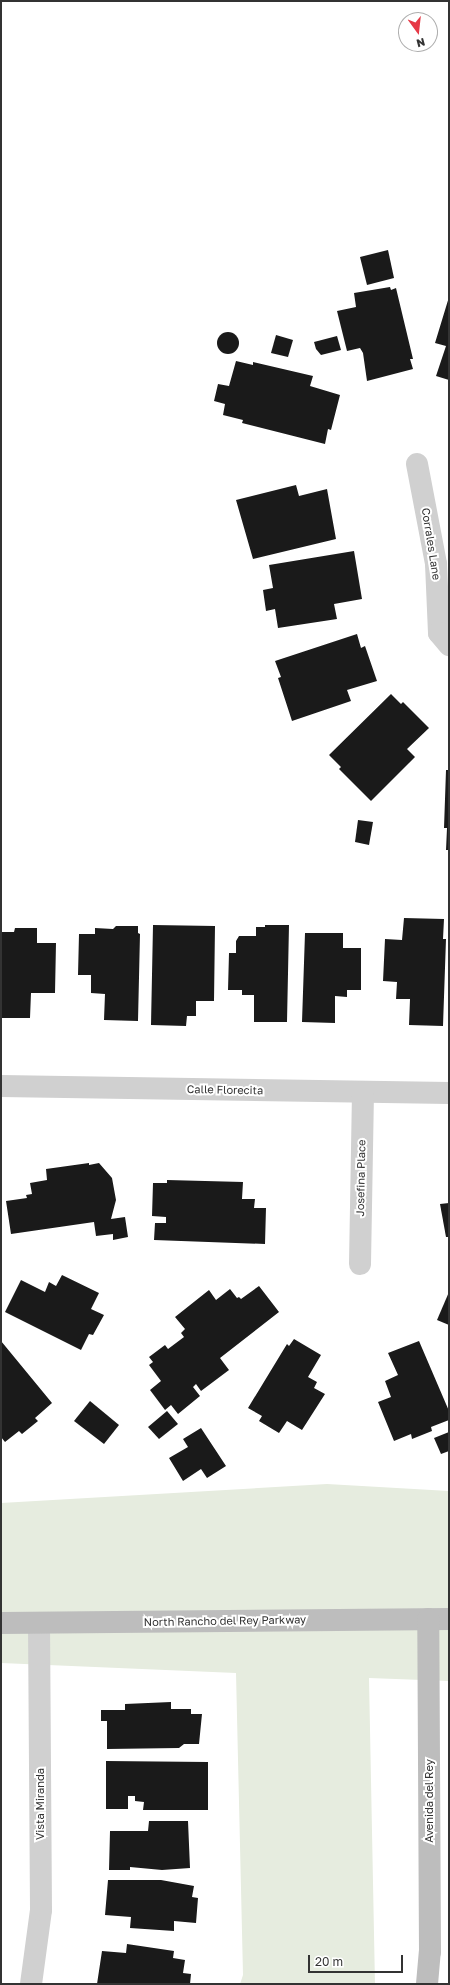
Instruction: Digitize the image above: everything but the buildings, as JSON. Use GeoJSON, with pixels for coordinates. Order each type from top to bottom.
{"type":"FeatureCollection","features":[{"type":"Feature","properties":{"kind":"street","name":"Corrales Lane"},"geometry":{"type":"LineString","coordinates":[[417,464],[436,564],[439,633],[449,646]]}},
{"type":"Feature","properties":{"kind":"street","name":"Calle Florecita"},"geometry":{"type":"LineString","coordinates":[[1,1086],[449,1093]]}},
{"type":"Feature","properties":{"kind":"street","name":"Josefina Place"},"geometry":{"type":"LineString","coordinates":[[360,1264],[363,1092]]}},
{"type":"Feature","properties":{"kind":"street","name":"North Rancho del Rey Parkway"},"geometry":{"type":"LineString","coordinates":[[1,1623],[438,1619]]}},
{"type":"Feature","properties":{"kind":"street","name":"Avenida del Rey"},"geometry":{"type":"LineString","coordinates":[[427,1984],[430,1952],[438,1619]]}},
{"type":"Feature","properties":{"kind":"street","name":"Vista Miranda"},"geometry":{"type":"LineString","coordinates":[[31,1984],[42,1910],[38,1623]]}},
{"type":"Feature","properties":{"kind":"shaded area"},"geometry":{"type":"Polygon","coordinates":[[[327,1484],[449,1491],[449,1681],[369,1678],[375,1984],[240,1984],[243,1975],[236,1673],[1,1663],[1,1503],[327,1484]]]}}]}
